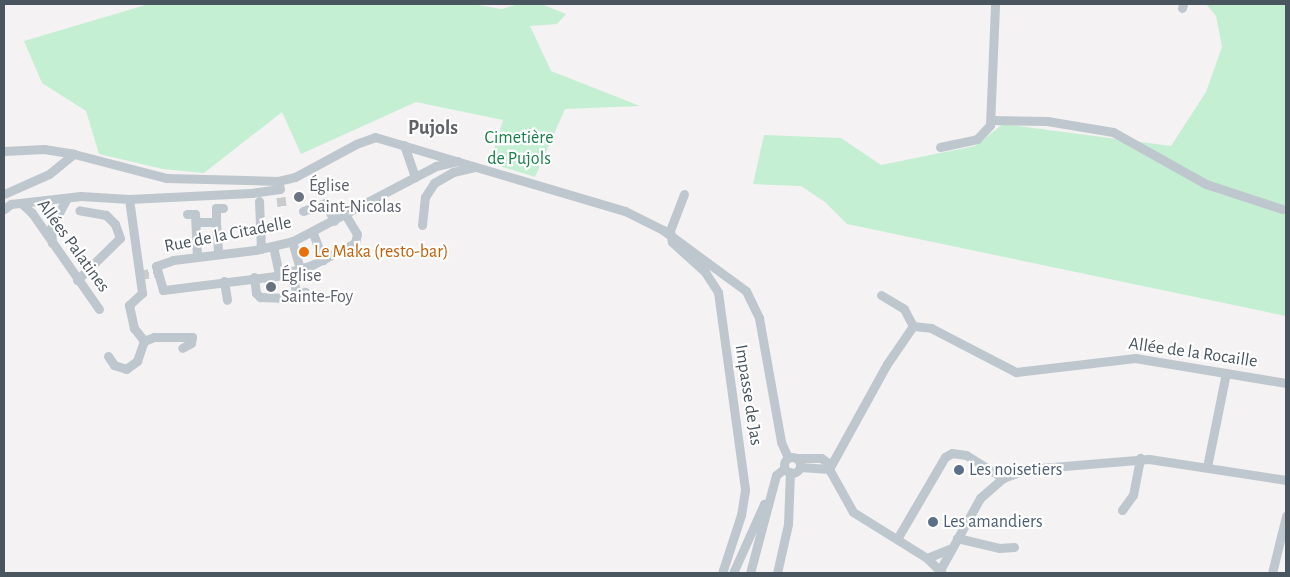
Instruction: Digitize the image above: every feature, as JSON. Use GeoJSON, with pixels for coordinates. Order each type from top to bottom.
{"type":"FeatureCollection","features":[{"type":"Feature","properties":{"kind":"street"},"geometry":{"type":"LineString","coordinates":[[940,147],[961,144],[977,139],[992,120],[995,4]]}},
{"type":"Feature","properties":{"kind":"street"},"geometry":{"type":"LineString","coordinates":[[992,120],[1047,121],[1113,132],[1206,184],[1282,209]]}},
{"type":"Feature","properties":{"kind":"street"},"geometry":{"type":"LineString","coordinates":[[257,251],[259,200],[280,191],[295,177],[366,139],[387,139],[457,162],[625,211],[672,237],[742,285],[754,304],[781,442],[795,461],[830,466]]}},
{"type":"Feature","properties":{"kind":"street"},"geometry":{"type":"LineString","coordinates":[[404,145],[415,177]]}},
{"type":"Feature","properties":{"kind":"street"},"geometry":{"type":"LineString","coordinates":[[4,151],[44,149],[74,154],[131,171],[166,178],[280,191]]}},
{"type":"Feature","properties":{"kind":"street","name":"Allées Palatines"},"geometry":{"type":"LineString","coordinates":[[4,194],[49,174],[74,154]]}},
{"type":"Feature","properties":{"kind":"street","name":"Rue de la Citadelle"},"geometry":{"type":"LineString","coordinates":[[224,280],[205,286],[163,290],[156,272],[156,266],[197,257],[257,251],[292,241],[312,233],[436,166],[457,162]]}},
{"type":"Feature","properties":{"kind":"street"},"geometry":{"type":"LineString","coordinates":[[422,225],[425,198],[434,183],[453,172],[475,167]]}},
{"type":"Feature","properties":{"kind":"street","name":"Allées Palatines"},"geometry":{"type":"LineString","coordinates":[[4,209],[21,203],[67,198],[129,200],[280,191]]}},
{"type":"Feature","properties":{"kind":"street"},"geometry":{"type":"LineString","coordinates":[[672,237],[670,230],[684,194]]}},
{"type":"Feature","properties":{"kind":"street"},"geometry":{"type":"LineString","coordinates":[[52,243],[51,228],[67,198]]}},
{"type":"Feature","properties":{"kind":"street"},"geometry":{"type":"LineString","coordinates":[[129,200],[142,292],[129,305],[134,328],[144,341]]}},
{"type":"Feature","properties":{"kind":"street","name":"Allées Palatines"},"geometry":{"type":"LineString","coordinates":[[21,203],[32,213],[77,280],[100,309]]}},
{"type":"Feature","properties":{"kind":"street"},"geometry":{"type":"LineString","coordinates":[[307,210],[324,203],[334,221]]}},
{"type":"Feature","properties":{"kind":"street"},"geometry":{"type":"LineString","coordinates":[[218,254],[216,208],[223,208]]}},
{"type":"Feature","properties":{"kind":"street"},"geometry":{"type":"LineString","coordinates":[[77,280],[120,238],[115,224],[106,215],[79,210]]}},
{"type":"Feature","properties":{"kind":"street"},"geometry":{"type":"LineString","coordinates":[[187,214],[195,214],[197,257]]}},
{"type":"Feature","properties":{"kind":"street"},"geometry":{"type":"LineString","coordinates":[[227,300],[224,280],[279,275],[291,272],[323,260],[355,242],[356,234],[345,214]]}},
{"type":"Feature","properties":{"kind":"street"},"geometry":{"type":"LineString","coordinates":[[200,222],[216,222]]}},
{"type":"Feature","properties":{"kind":"street"},"geometry":{"type":"LineString","coordinates":[[312,233],[323,260]]}},
{"type":"Feature","properties":{"kind":"street","name":"Impasse de Jas"},"geometry":{"type":"LineString","coordinates":[[672,237],[672,242],[705,272],[718,292],[745,490],[741,516],[722,573]]}},
{"type":"Feature","properties":{"kind":"street"},"geometry":{"type":"LineString","coordinates":[[292,241],[300,269]]}},
{"type":"Feature","properties":{"kind":"street"},"geometry":{"type":"LineString","coordinates":[[273,246],[279,275]]}},
{"type":"Feature","properties":{"kind":"street"},"geometry":{"type":"LineString","coordinates":[[257,276],[256,293],[260,297],[286,298],[301,293],[291,272]]}},
{"type":"Feature","properties":{"kind":"street"},"geometry":{"type":"LineString","coordinates":[[830,466],[912,326],[904,309],[881,295]]}},
{"type":"Feature","properties":{"kind":"street","name":"Allée de la Rocaille"},"geometry":{"type":"LineString","coordinates":[[912,326],[931,328],[1016,372],[1134,358],[1286,383]]}},
{"type":"Feature","properties":{"kind":"street"},"geometry":{"type":"LineString","coordinates":[[108,356],[114,365],[126,370],[137,361],[144,341],[154,337],[192,338],[191,343],[182,348]]}},
{"type":"Feature","properties":{"kind":"street"},"geometry":{"type":"LineString","coordinates":[[1207,467],[1226,373]]}},
{"type":"Feature","properties":{"kind":"street"},"geometry":{"type":"LineString","coordinates":[[897,539],[945,457],[952,453],[966,455],[1003,478]]}},
{"type":"Feature","properties":{"kind":"street"},"geometry":{"type":"LineString","coordinates":[[830,466],[853,512],[927,558],[941,572],[950,549],[980,498],[1003,478],[1028,469],[1140,458],[1286,480]]}},
{"type":"Feature","properties":{"kind":"street"},"geometry":{"type":"LineString","coordinates":[[1122,510],[1133,495],[1140,458]]}},
{"type":"Feature","properties":{"kind":"street"},"geometry":{"type":"LineString","coordinates":[[750,573],[776,475],[787,470],[795,461]]}},
{"type":"Feature","properties":{"kind":"street"},"geometry":{"type":"LineString","coordinates":[[777,573],[788,524],[787,470],[795,461]]}},
{"type":"Feature","properties":{"kind":"street"},"geometry":{"type":"LineString","coordinates":[[733,573],[764,504],[768,505]]}},
{"type":"Feature","properties":{"kind":"street"},"geometry":{"type":"LineString","coordinates":[[1272,573],[1286,516]]}},
{"type":"Feature","properties":{"kind":"street"},"geometry":{"type":"LineString","coordinates":[[957,538],[992,546],[1014,547]]}},
{"type":"Feature","properties":{"kind":"street"},"geometry":{"type":"LineString","coordinates":[[927,558],[950,549]]}},
{"type":"Feature","properties":{"kind":"green space","name":"Cimetière de Pujols"},"geometry":{"type":"Polygon","coordinates":[[[149,4],[471,4],[502,9],[518,4],[541,4],[566,14],[557,24],[530,26],[551,71],[640,106],[565,109],[535,177],[490,163],[503,120],[416,102],[301,154],[282,112],[204,173],[163,169],[99,154],[86,111],[42,83],[24,41],[149,4]]]}},
{"type":"Feature","properties":{"kind":"green space"},"geometry":{"type":"Polygon","coordinates":[[[1206,4],[1286,4],[1286,316],[847,224],[825,202],[801,186],[753,184],[764,135],[841,138],[881,165],[975,146],[1003,124],[1171,146],[1206,92],[1222,47],[1216,16],[1206,4]]]}},
{"type":"Feature","properties":{"kind":"tunnel"},"geometry":{"type":"LineString","coordinates":[[281,197],[282,206]]}},
{"type":"Feature","properties":{"kind":"tunnel"},"geometry":{"type":"LineString","coordinates":[[140,275],[157,272]]}},
{"type":"Feature","properties":{"kind":"place","name":"Église Saint-Nicolas"},"geometry":{"type":"Point","coordinates":[299,197]}},
{"type":"Feature","properties":{"kind":"place","name":"Le Maka (resto-bar)"},"geometry":{"type":"Point","coordinates":[304,252]}},
{"type":"Feature","properties":{"kind":"place","name":"Église Sainte-Foy"},"geometry":{"type":"Point","coordinates":[271,287]}},
{"type":"Feature","properties":{"kind":"place","name":"Les noisetiers"},"geometry":{"type":"Point","coordinates":[959,470]}},
{"type":"Feature","properties":{"kind":"place","name":"Les amandiers"},"geometry":{"type":"Point","coordinates":[933,522]}},
{"type":"Feature","properties":{"kind":"district","name":"Pujols"},"geometry":{"type":"Point","coordinates":[433,128]}}]}
